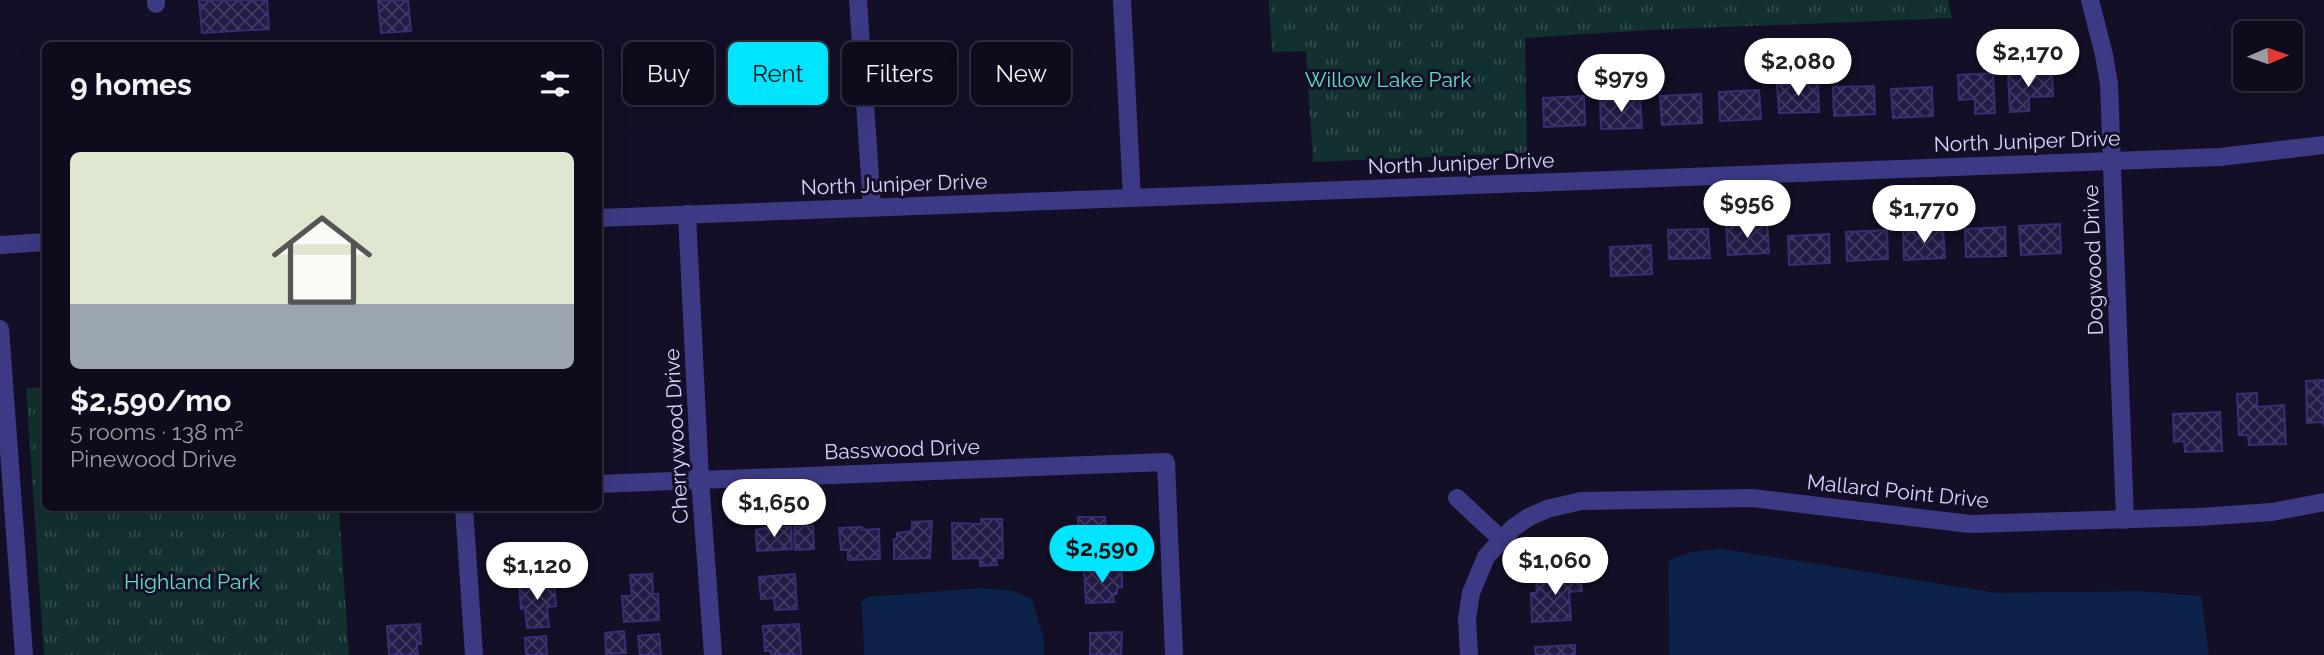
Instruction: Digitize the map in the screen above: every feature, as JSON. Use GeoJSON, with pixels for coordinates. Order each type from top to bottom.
{"type":"FeatureCollection","features":[{"type":"Feature","properties":{"kind":"street"},"geometry":{"type":"LineString","coordinates":[[858,0],[872,207]]}},
{"type":"Feature","properties":{"kind":"street"},"geometry":{"type":"LineString","coordinates":[[1122,0],[1132,198]]}},
{"type":"Feature","properties":{"kind":"street","name":"Dogwood Drive"},"geometry":{"type":"LineString","coordinates":[[2090,0],[2109,84],[2125,520]]}},
{"type":"Feature","properties":{"kind":"street","name":"North Juniper Drive"},"geometry":{"type":"LineString","coordinates":[[602,218],[2220,157],[2324,145]]}},
{"type":"Feature","properties":{"kind":"street","name":"Cherrywood Drive"},"geometry":{"type":"LineString","coordinates":[[687,214],[713,655]]}},
{"type":"Feature","properties":{"kind":"street"},"geometry":{"type":"LineString","coordinates":[[0,245],[42,242]]}},
{"type":"Feature","properties":{"kind":"street"},"geometry":{"type":"LineString","coordinates":[[0,330],[7,515],[24,655]]}},
{"type":"Feature","properties":{"kind":"street","name":"Basswood Drive"},"geometry":{"type":"LineString","coordinates":[[602,484],[1166,462],[1174,655]]}},
{"type":"Feature","properties":{"kind":"street"},"geometry":{"type":"LineString","coordinates":[[1457,498],[1502,540]]}},
{"type":"Feature","properties":{"kind":"street","name":"Mallard Point Drive"},"geometry":{"type":"LineString","coordinates":[[1469,655],[1468,619],[1471,593],[1486,557],[1513,528],[1529,517],[1581,500],[1752,498],[1970,524],[2125,520],[2272,512],[2324,502]]}},
{"type":"Feature","properties":{"kind":"street"},"geometry":{"type":"LineString","coordinates":[[464,511],[474,655]]}},
{"type":"Feature","properties":{"kind":"green space","name":"Willow Lake Park"},"geometry":{"type":"Polygon","coordinates":[[[1269,0],[1948,0],[1952,18],[1650,30],[1525,38],[1527,153],[1313,162],[1306,51],[1272,52],[1269,0]]]}},
{"type":"Feature","properties":{"kind":"green space","name":"Highland Park"},"geometry":{"type":"Polygon","coordinates":[[[42,387],[42,511],[339,511],[349,655],[44,655],[26,388],[42,387]]]}},
{"type":"Feature","properties":{"kind":"water"},"geometry":{"type":"Polygon","coordinates":[[[1723,549],[1997,593],[2138,591],[2201,596],[2209,655],[1669,655],[1668,562],[1687,553],[1723,549]]]}},
{"type":"Feature","properties":{"kind":"water"},"geometry":{"type":"Polygon","coordinates":[[[982,588],[1014,591],[1032,599],[1044,640],[1044,655],[864,655],[862,602],[867,597],[982,588]]]}},
{"type":"Feature","properties":{"kind":"building"},"geometry":{"type":"Polygon","coordinates":[[[199,0],[267,0],[269,29],[202,33],[199,0]]]}},
{"type":"Feature","properties":{"kind":"building"},"geometry":{"type":"Polygon","coordinates":[[[378,0],[408,0],[411,31],[381,33],[378,0]]]}},
{"type":"Feature","properties":{"kind":"building"},"geometry":{"type":"Polygon","coordinates":[[[2052,72],[2053,96],[2029,97],[2029,111],[2010,112],[2008,74],[2052,72]]]}},
{"type":"Feature","properties":{"kind":"building"},"geometry":{"type":"Polygon","coordinates":[[[1993,73],[1995,113],[1975,114],[1975,99],[1959,100],[1958,75],[1993,73]]]}},
{"type":"Feature","properties":{"kind":"building"},"geometry":{"type":"Polygon","coordinates":[[[1818,83],[1819,112],[1779,113],[1777,85],[1818,83]]]}},
{"type":"Feature","properties":{"kind":"building"},"geometry":{"type":"Polygon","coordinates":[[[1874,86],[1875,114],[1834,116],[1833,87],[1874,86]]]}},
{"type":"Feature","properties":{"kind":"building"},"geometry":{"type":"Polygon","coordinates":[[[1932,87],[1933,116],[1893,118],[1891,89],[1932,87]]]}},
{"type":"Feature","properties":{"kind":"building"},"geometry":{"type":"Polygon","coordinates":[[[1759,90],[1761,119],[1720,121],[1719,92],[1759,90]]]}},
{"type":"Feature","properties":{"kind":"building"},"geometry":{"type":"Polygon","coordinates":[[[1701,94],[1702,123],[1662,125],[1660,96],[1701,94]]]}},
{"type":"Feature","properties":{"kind":"building"},"geometry":{"type":"Polygon","coordinates":[[[1584,96],[1585,125],[1544,127],[1543,98],[1584,96]]]}},
{"type":"Feature","properties":{"kind":"building"},"geometry":{"type":"Polygon","coordinates":[[[1640,99],[1642,128],[1601,129],[1600,101],[1640,99]]]}},
{"type":"Feature","properties":{"kind":"building"},"geometry":{"type":"Polygon","coordinates":[[[1767,224],[1769,253],[1728,255],[1726,226],[1767,224]]]}},
{"type":"Feature","properties":{"kind":"building"},"geometry":{"type":"Polygon","coordinates":[[[2060,224],[2061,253],[2021,255],[2019,226],[2060,224]]]}},
{"type":"Feature","properties":{"kind":"building"},"geometry":{"type":"Polygon","coordinates":[[[2005,227],[2006,256],[1966,257],[1965,229],[2005,227]]]}},
{"type":"Feature","properties":{"kind":"building"},"geometry":{"type":"Polygon","coordinates":[[[1708,229],[1710,258],[1669,259],[1668,230],[1708,229]]]}},
{"type":"Feature","properties":{"kind":"building"},"geometry":{"type":"Polygon","coordinates":[[[1943,229],[1945,258],[1904,260],[1903,231],[1943,229]]]}},
{"type":"Feature","properties":{"kind":"building"},"geometry":{"type":"Polygon","coordinates":[[[1887,230],[1888,259],[1847,261],[1846,232],[1887,230]]]}},
{"type":"Feature","properties":{"kind":"building"},"geometry":{"type":"Polygon","coordinates":[[[1829,234],[1830,263],[1789,265],[1788,236],[1829,234]]]}},
{"type":"Feature","properties":{"kind":"building"},"geometry":{"type":"Polygon","coordinates":[[[1651,245],[1652,274],[1611,276],[1610,247],[1651,245]]]}},
{"type":"Feature","properties":{"kind":"building"},"geometry":{"type":"Polygon","coordinates":[[[2324,380],[2324,425],[2322,422],[2307,423],[2306,381],[2324,380]]]}},
{"type":"Feature","properties":{"kind":"building"},"geometry":{"type":"Polygon","coordinates":[[[2257,393],[2257,407],[2284,405],[2286,444],[2249,445],[2248,435],[2239,435],[2237,394],[2257,393]]]}},
{"type":"Feature","properties":{"kind":"building"},"geometry":{"type":"Polygon","coordinates":[[[2220,412],[2222,451],[2185,452],[2184,441],[2174,442],[2173,414],[2220,412]]]}},
{"type":"Feature","properties":{"kind":"building"},"geometry":{"type":"Polygon","coordinates":[[[1078,517],[1105,517],[1106,533],[1119,532],[1119,551],[1100,552],[1100,545],[1079,546],[1078,517]]]}},
{"type":"Feature","properties":{"kind":"building"},"geometry":{"type":"Polygon","coordinates":[[[981,519],[1002,519],[1003,558],[996,558],[997,565],[980,566],[980,558],[953,559],[952,523],[981,524],[981,519]]]}},
{"type":"Feature","properties":{"kind":"building"},"geometry":{"type":"Polygon","coordinates":[[[932,521],[930,558],[894,559],[894,539],[897,539],[897,533],[912,531],[912,522],[932,521]]]}},
{"type":"Feature","properties":{"kind":"building"},"geometry":{"type":"Polygon","coordinates":[[[813,526],[814,549],[795,550],[794,527],[813,526]]]}},
{"type":"Feature","properties":{"kind":"building"},"geometry":{"type":"Polygon","coordinates":[[[791,527],[792,549],[757,551],[756,530],[791,527]]]}},
{"type":"Feature","properties":{"kind":"building"},"geometry":{"type":"Polygon","coordinates":[[[862,527],[862,530],[879,529],[880,559],[848,560],[848,550],[841,550],[839,528],[862,527]]]}},
{"type":"Feature","properties":{"kind":"building"},"geometry":{"type":"Polygon","coordinates":[[[1122,569],[1122,587],[1117,588],[1117,594],[1113,595],[1114,602],[1086,603],[1084,571],[1122,569]]]}},
{"type":"Feature","properties":{"kind":"building"},"geometry":{"type":"Polygon","coordinates":[[[1581,572],[1582,591],[1569,592],[1571,620],[1532,622],[1531,593],[1537,593],[1536,583],[1541,583],[1540,574],[1581,572]]]}},
{"type":"Feature","properties":{"kind":"building"},"geometry":{"type":"Polygon","coordinates":[[[652,574],[653,594],[658,594],[659,620],[624,622],[622,596],[632,596],[630,575],[652,574]]]}},
{"type":"Feature","properties":{"kind":"building"},"geometry":{"type":"Polygon","coordinates":[[[795,574],[797,609],[775,610],[774,598],[761,599],[759,577],[795,574]]]}},
{"type":"Feature","properties":{"kind":"building"},"geometry":{"type":"Polygon","coordinates":[[[554,580],[556,606],[547,607],[549,627],[527,628],[525,608],[521,609],[519,583],[554,580]]]}},
{"type":"Feature","properties":{"kind":"building"},"geometry":{"type":"Polygon","coordinates":[[[420,624],[421,644],[417,644],[418,655],[389,655],[387,626],[420,624]]]}},
{"type":"Feature","properties":{"kind":"building"},"geometry":{"type":"Polygon","coordinates":[[[799,624],[801,655],[771,655],[771,651],[765,651],[763,626],[799,624]]]}},
{"type":"Feature","properties":{"kind":"building"},"geometry":{"type":"Polygon","coordinates":[[[624,631],[626,653],[606,654],[605,633],[624,631]]]}},
{"type":"Feature","properties":{"kind":"building"},"geometry":{"type":"Polygon","coordinates":[[[1122,632],[1121,655],[1090,655],[1090,633],[1122,632]]]}},
{"type":"Feature","properties":{"kind":"building"},"geometry":{"type":"Polygon","coordinates":[[[659,634],[661,655],[640,655],[638,636],[659,634]]]}},
{"type":"Feature","properties":{"kind":"building"},"geometry":{"type":"Polygon","coordinates":[[[546,636],[547,655],[526,655],[525,638],[546,636]]]}},
{"type":"Feature","properties":{"kind":"building"},"geometry":{"type":"Polygon","coordinates":[[[1575,645],[1575,655],[1536,655],[1535,647],[1575,645]]]}}]}
